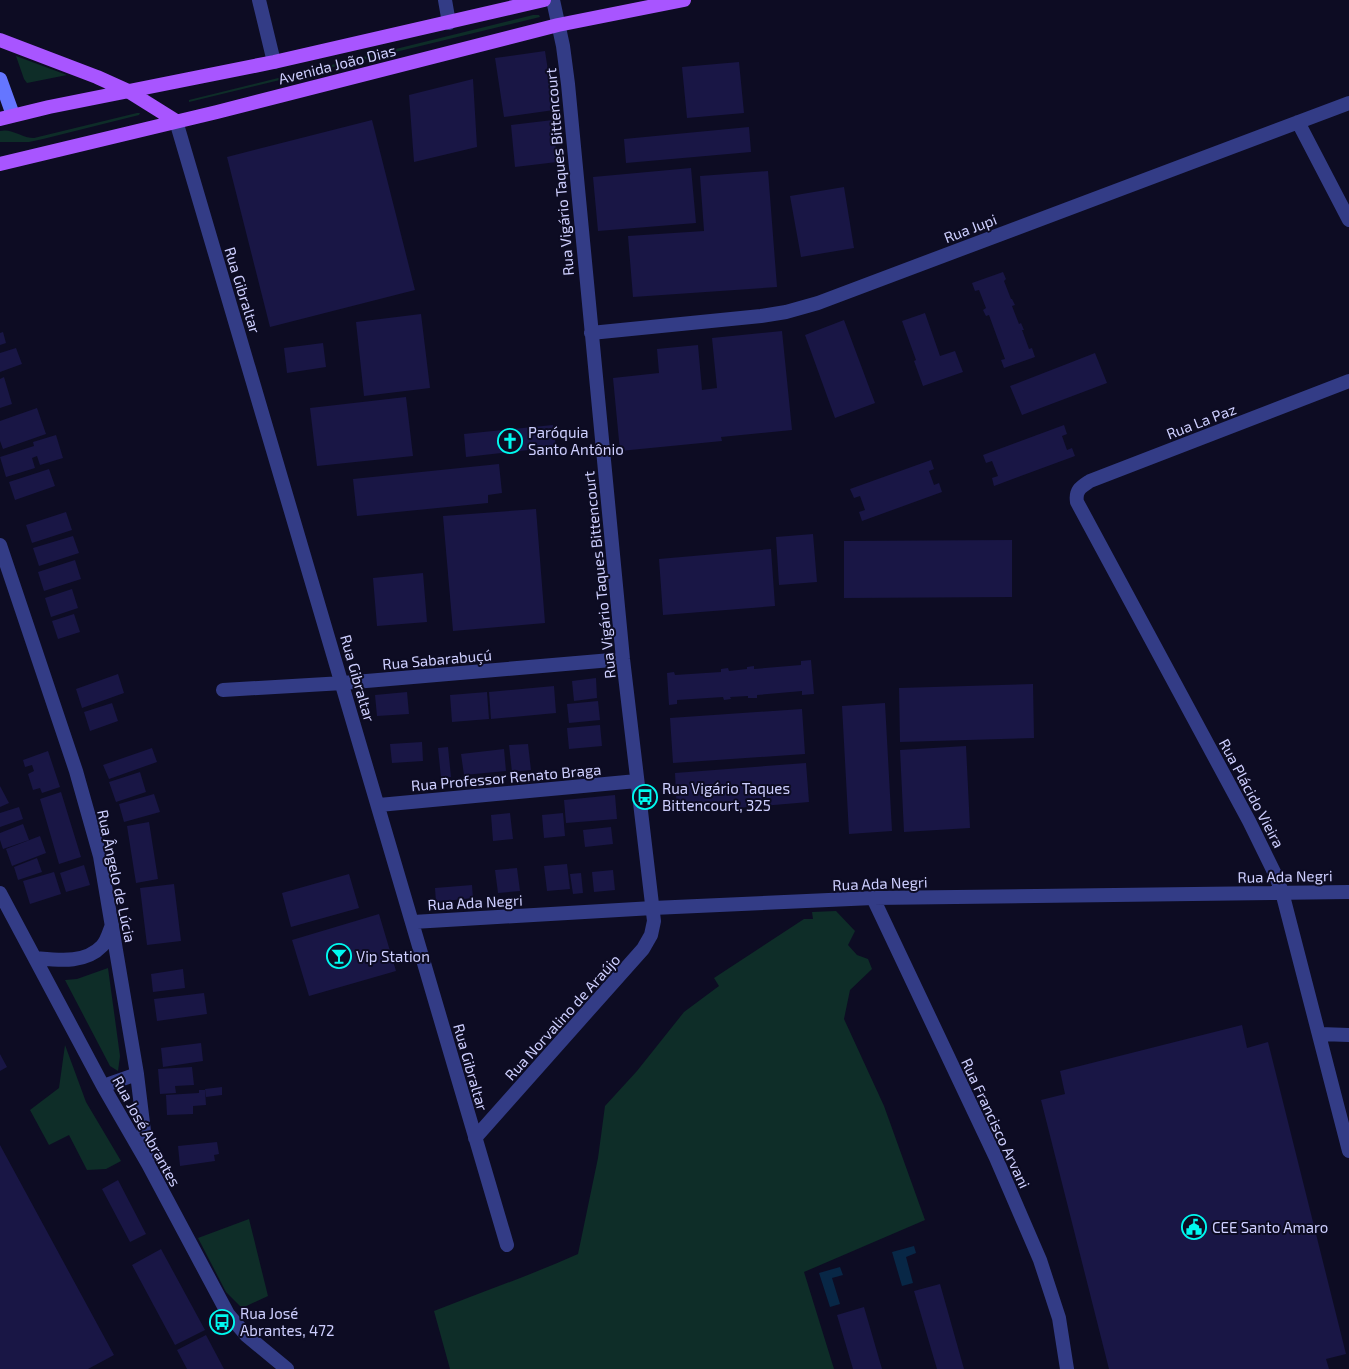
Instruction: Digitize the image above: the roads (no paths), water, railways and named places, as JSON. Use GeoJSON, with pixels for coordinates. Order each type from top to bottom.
{"type":"FeatureCollection","features":[{"type":"Feature","properties":{"kind":"main road","name":"Avenida João Dias"},"geometry":{"type":"LineString","coordinates":[[7,117],[274,62],[544,0]]}},
{"type":"Feature","properties":{"kind":"main road","name":"Avenida João Dias"},"geometry":{"type":"LineString","coordinates":[[0,164],[558,25],[684,0]]}},
{"type":"Feature","properties":{"kind":"main road"},"geometry":{"type":"LineString","coordinates":[[0,40],[90,74],[128,91],[176,121]]}},
{"type":"Feature","properties":{"kind":"main road"},"geometry":{"type":"LineString","coordinates":[[0,79],[7,117]]}},
{"type":"Feature","properties":{"kind":"street"},"geometry":{"type":"LineString","coordinates":[[259,0],[274,62]]}},
{"type":"Feature","properties":{"kind":"street"},"geometry":{"type":"LineString","coordinates":[[445,0],[449,23]]}},
{"type":"Feature","properties":{"kind":"street","name":"Rua Vigário Taques Bittencourt"},"geometry":{"type":"LineString","coordinates":[[553,0],[568,84],[623,659],[653,908]]}},
{"type":"Feature","properties":{"kind":"street","name":"Rua Jupi"},"geometry":{"type":"LineString","coordinates":[[591,333],[761,316],[802,308],[1349,103]]}},
{"type":"Feature","properties":{"kind":"street","name":"Rua Gibraltar"},"geometry":{"type":"LineString","coordinates":[[176,121],[508,1245]]}},
{"type":"Feature","properties":{"kind":"street"},"geometry":{"type":"LineString","coordinates":[[1298,122],[1349,220]]}},
{"type":"Feature","properties":{"kind":"street","name":"Rua La Paz"},"geometry":{"type":"LineString","coordinates":[[1077,502],[1077,491],[1090,481],[1349,381]]}},
{"type":"Feature","properties":{"kind":"street","name":"Rua Plácido Vieira"},"geometry":{"type":"LineString","coordinates":[[1077,502],[1249,821],[1275,874],[1282,892],[1320,1034],[1349,1151]]}},
{"type":"Feature","properties":{"kind":"street","name":"Rua Ângelo de Lúcia"},"geometry":{"type":"LineString","coordinates":[[0,545],[91,821],[104,877],[137,1074],[148,1164]]}},
{"type":"Feature","properties":{"kind":"street","name":"Rua Sabarabuçú"},"geometry":{"type":"LineString","coordinates":[[223,690],[343,683],[623,659]]}},
{"type":"Feature","properties":{"kind":"street","name":"Rua Professor Renato Braga"},"geometry":{"type":"LineString","coordinates":[[379,805],[637,781]]}},
{"type":"Feature","properties":{"kind":"street","name":"Rua Ada Negri"},"geometry":{"type":"LineString","coordinates":[[413,922],[873,898],[1349,892]]}},
{"type":"Feature","properties":{"kind":"street","name":"Rua José Abrantes"},"geometry":{"type":"LineString","coordinates":[[0,893],[228,1314],[246,1335],[287,1369]]}},
{"type":"Feature","properties":{"kind":"street","name":"Rua Francisco Arvani"},"geometry":{"type":"LineString","coordinates":[[873,898],[996,1158],[1040,1260],[1059,1318],[1067,1369]]}},
{"type":"Feature","properties":{"kind":"street","name":"Rua Norvalino de Araújo"},"geometry":{"type":"LineString","coordinates":[[475,1138],[644,949],[651,935],[654,922],[653,908]]}},
{"type":"Feature","properties":{"kind":"street"},"geometry":{"type":"LineString","coordinates":[[35,958],[56,960],[83,958],[104,945],[112,925]]}},
{"type":"Feature","properties":{"kind":"street"},"geometry":{"type":"LineString","coordinates":[[1320,1034],[1349,1035]]}},
{"type":"Feature","properties":{"kind":"street"},"geometry":{"type":"LineString","coordinates":[[103,1086],[137,1074]]}},
{"type":"Feature","properties":{"kind":"water"},"geometry":{"type":"Polygon","coordinates":[[[914,1246],[916,1253],[906,1257],[913,1283],[902,1286],[892,1252],[914,1246]]]}},
{"type":"Feature","properties":{"kind":"water"},"geometry":{"type":"Polygon","coordinates":[[[840,1267],[843,1275],[832,1278],[840,1304],[830,1307],[819,1273],[840,1267]]]}},
{"type":"Feature","properties":{"kind":"place","name":"Paróquia Santo Antônio"},"geometry":{"type":"Point","coordinates":[510,441]}},
{"type":"Feature","properties":{"kind":"place","name":"Rua Vigário Taques Bittencourt, 325"},"geometry":{"type":"Point","coordinates":[645,797]}},
{"type":"Feature","properties":{"kind":"place","name":"Vip Station"},"geometry":{"type":"Point","coordinates":[339,956]}},
{"type":"Feature","properties":{"kind":"place","name":"CEE Santo Amaro"},"geometry":{"type":"Point","coordinates":[1194,1227]}},
{"type":"Feature","properties":{"kind":"place","name":"Rua José Abrantes, 472"},"geometry":{"type":"Point","coordinates":[222,1322]}}]}
